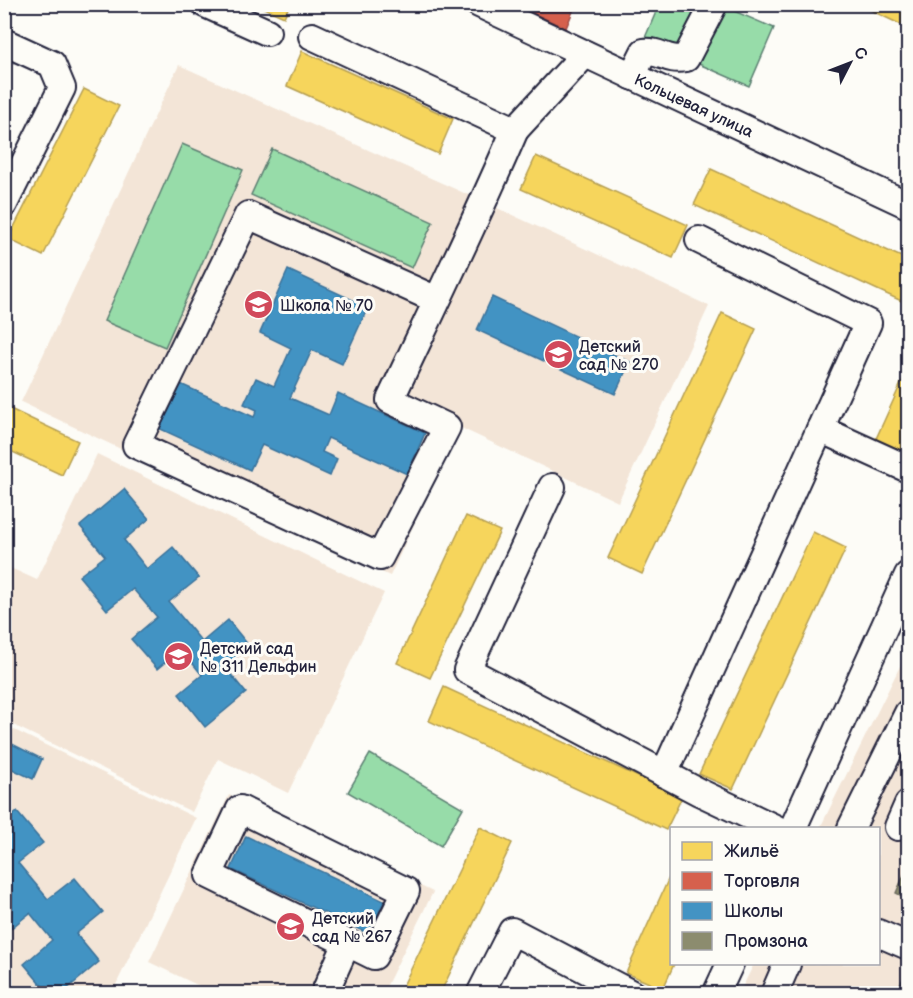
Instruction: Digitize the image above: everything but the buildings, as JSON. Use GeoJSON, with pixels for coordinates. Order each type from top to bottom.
{"type":"FeatureCollection","features":[{"type":"Feature","properties":{"kind":"street"},"geometry":{"type":"LineString","coordinates":[[205,4],[267,32]]}},
{"type":"Feature","properties":{"kind":"street"},"geometry":{"type":"LineString","coordinates":[[632,76],[644,52],[651,51],[675,60],[686,58],[714,4]]}},
{"type":"Feature","properties":{"kind":"street","name":"Кольцевая улица"},"geometry":{"type":"LineString","coordinates":[[487,6],[909,205]]}},
{"type":"Feature","properties":{"kind":"street"},"geometry":{"type":"LineString","coordinates":[[312,36],[515,130]]}},
{"type":"Feature","properties":{"kind":"street"},"geometry":{"type":"LineString","coordinates":[[4,42],[52,64],[62,88],[4,204]]}},
{"type":"Feature","properties":{"kind":"street"},"geometry":{"type":"LineString","coordinates":[[437,300],[248,216],[136,444],[380,557],[447,427],[390,400],[437,300],[515,130],[585,54]]}},
{"type":"Feature","properties":{"kind":"street"},"geometry":{"type":"LineString","coordinates":[[664,774],[868,323],[699,240]]}},
{"type":"Feature","properties":{"kind":"street"},"geometry":{"type":"LineString","coordinates":[[820,429],[909,469]]}},
{"type":"Feature","properties":{"kind":"street"},"geometry":{"type":"LineString","coordinates":[[552,487],[467,670],[664,774],[773,827]]}},
{"type":"Feature","properties":{"kind":"street"},"geometry":{"type":"LineString","coordinates":[[793,827],[909,575]]}},
{"type":"Feature","properties":{"kind":"street"},"geometry":{"type":"LineString","coordinates":[[852,827],[909,713]]}},
{"type":"Feature","properties":{"kind":"street"},"geometry":{"type":"LineString","coordinates":[[898,826],[909,804]]}},
{"type":"Feature","properties":{"kind":"street"},"geometry":{"type":"LineString","coordinates":[[240,809],[406,891],[374,956],[347,943],[209,875],[240,809]]}},
{"type":"Feature","properties":{"kind":"street"},"geometry":{"type":"LineString","coordinates":[[480,993],[512,931],[594,985],[632,993]]}},
{"type":"Feature","properties":{"kind":"street"},"geometry":{"type":"LineString","coordinates":[[880,933],[909,946]]}},
{"type":"Feature","properties":{"kind":"street"},"geometry":{"type":"LineString","coordinates":[[324,993],[347,943]]}},
{"type":"Feature","properties":{"kind":"street"},"geometry":{"type":"LineString","coordinates":[[717,993],[729,965]]}},
{"type":"Feature","properties":{"kind":"street"},"geometry":{"type":"LineString","coordinates":[[774,993],[786,965]]}},
{"type":"Feature","properties":{"kind":"shaded area","name":"Школа № 70"},"geometry":{"type":"Polygon","coordinates":[[[179,65],[709,306],[618,502],[459,427],[390,576],[21,402],[179,65]]]}},
{"type":"Feature","properties":{"kind":"shaded area","name":"Детский сад № 311 Дельфин"},"geometry":{"type":"Polygon","coordinates":[[[97,454],[384,593],[288,793],[218,759],[192,812],[5,721],[4,565],[37,580],[97,454]]]}},
{"type":"Feature","properties":{"kind":"shaded area"},"geometry":{"type":"Polygon","coordinates":[[[908,650],[908,993],[739,994],[754,965],[880,965],[880,827],[820,827],[908,650]]]}},
{"type":"Feature","properties":{"kind":"shaded area"},"geometry":{"type":"Polygon","coordinates":[[[4,725],[196,818],[112,993],[5,993],[4,725]]]}},
{"type":"Feature","properties":{"kind":"shaded area","name":"Детский сад № 267"},"geometry":{"type":"Polygon","coordinates":[[[229,795],[433,892],[383,993],[214,993],[149,962],[229,795]]]}},
{"type":"Feature","properties":{"kind":"green space"},"geometry":{"type":"Polygon","coordinates":[[[659,5],[720,5],[774,28],[749,86],[644,40],[659,5]]]}},
{"type":"Feature","properties":{"kind":"green space"},"geometry":{"type":"Polygon","coordinates":[[[182,144],[243,170],[165,347],[104,321],[182,144]]]}},
{"type":"Feature","properties":{"kind":"green space"},"geometry":{"type":"Polygon","coordinates":[[[272,149],[433,222],[412,268],[251,195],[272,149]]]}},
{"type":"Feature","properties":{"kind":"green space"},"geometry":{"type":"Polygon","coordinates":[[[370,754],[463,808],[441,846],[348,792],[370,754]]]}},
{"type":"Feature","properties":{"kind":"place","name":"Школа № 70"},"geometry":{"type":"Point","coordinates":[259,305]}},
{"type":"Feature","properties":{"kind":"place","name":"Детский сад № 270"},"geometry":{"type":"Point","coordinates":[558,355]}},
{"type":"Feature","properties":{"kind":"place","name":"Детский сад № 311 Дельфин"},"geometry":{"type":"Point","coordinates":[179,657]}},
{"type":"Feature","properties":{"kind":"place","name":"Детский сад № 267"},"geometry":{"type":"Point","coordinates":[291,927]}}]}
